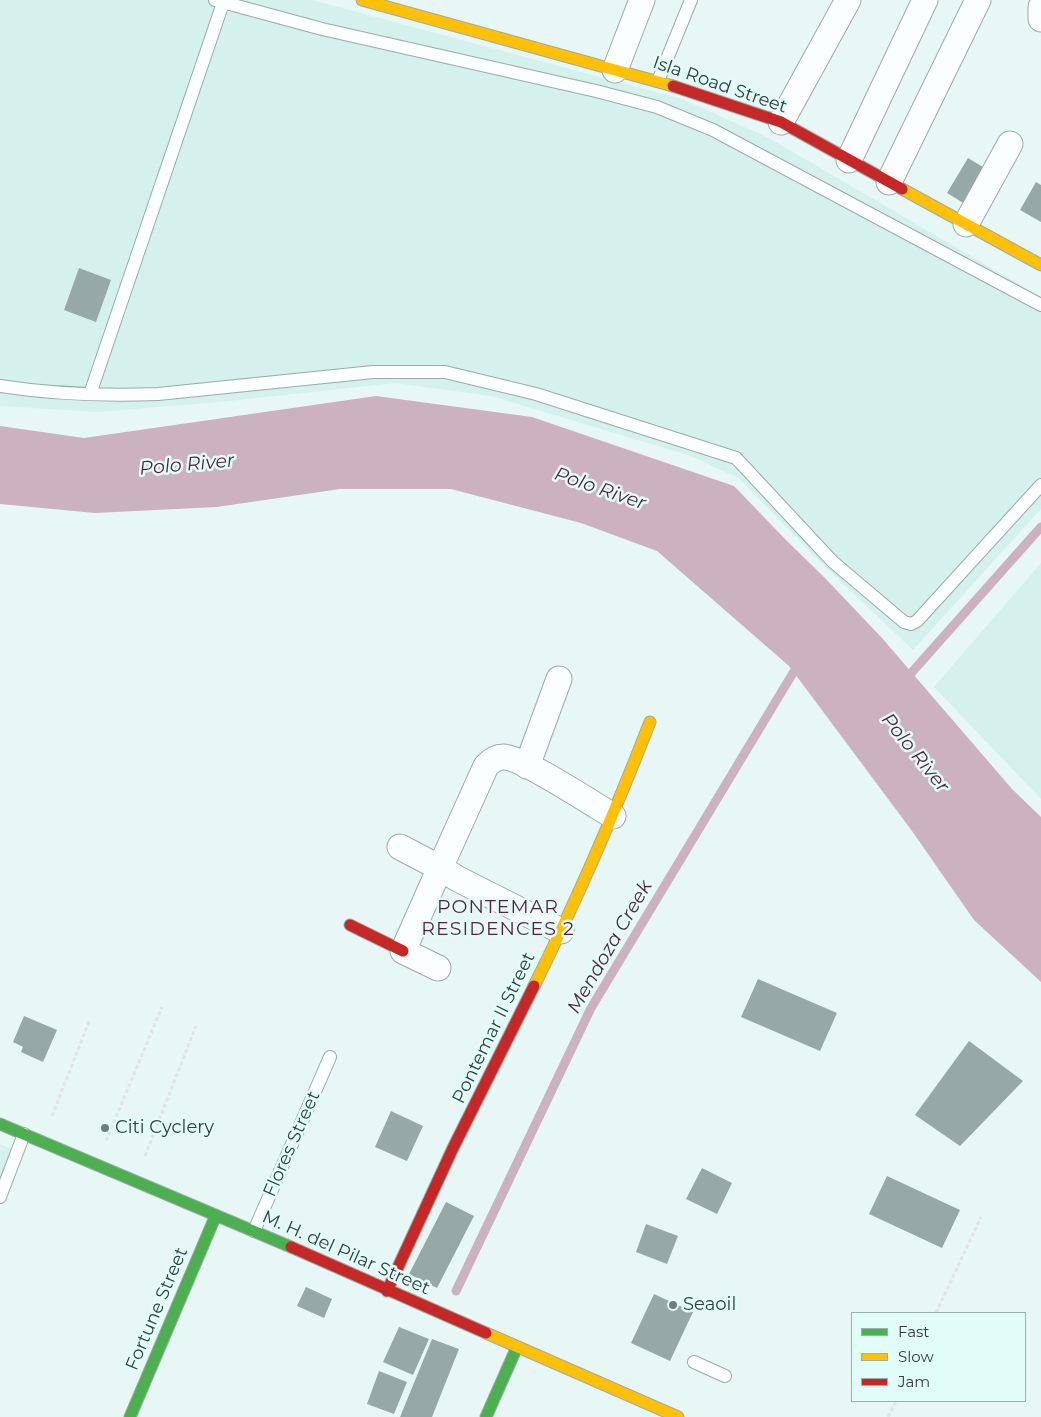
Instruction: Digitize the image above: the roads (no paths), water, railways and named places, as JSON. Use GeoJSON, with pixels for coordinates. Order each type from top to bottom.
{"type":"FeatureCollection","features":[{"type":"Feature","properties":{"kind":"street","name":"Isla Road Street"},"geometry":{"type":"LineString","coordinates":[[362,0],[658,81],[781,122],[1041,266]]}},
{"type":"Feature","properties":{"kind":"street"},"geometry":{"type":"LineString","coordinates":[[614,70],[642,0]]}},
{"type":"Feature","properties":{"kind":"street"},"geometry":{"type":"LineString","coordinates":[[781,122],[848,0]]}},
{"type":"Feature","properties":{"kind":"street"},"geometry":{"type":"LineString","coordinates":[[849,160],[925,0]]}},
{"type":"Feature","properties":{"kind":"street"},"geometry":{"type":"LineString","coordinates":[[889,182],[978,0]]}},
{"type":"Feature","properties":{"kind":"street"},"geometry":{"type":"LineString","coordinates":[[1041,7],[1041,19]]}},
{"type":"Feature","properties":{"kind":"street"},"geometry":{"type":"LineString","coordinates":[[966,224],[1010,144]]}},
{"type":"Feature","properties":{"kind":"street"},"geometry":{"type":"LineString","coordinates":[[527,766],[559,679]]}},
{"type":"Feature","properties":{"kind":"street","name":"Pontemar II Street"},"geometry":{"type":"LineString","coordinates":[[387,1291],[453,1148],[561,930],[613,816],[650,722]]}},
{"type":"Feature","properties":{"kind":"street"},"geometry":{"type":"LineString","coordinates":[[404,951],[486,766],[491,761],[503,757],[527,766],[613,816]]}},
{"type":"Feature","properties":{"kind":"street"},"geometry":{"type":"LineString","coordinates":[[400,847],[458,879],[561,930]]}},
{"type":"Feature","properties":{"kind":"street"},"geometry":{"type":"LineString","coordinates":[[350,925],[438,968]]}},
{"type":"Feature","properties":{"kind":"street","name":"M. H. del Pilar Street"},"geometry":{"type":"LineString","coordinates":[[0,1124],[254,1231],[517,1347],[645,1411],[678,1417]]}},
{"type":"Feature","properties":{"kind":"street","name":"Fortune Street"},"geometry":{"type":"LineString","coordinates":[[130,1417],[216,1215]]}},
{"type":"Feature","properties":{"kind":"street"},"geometry":{"type":"LineString","coordinates":[[486,1417],[517,1347]]}},
{"type":"Feature","properties":{"kind":"lane"},"geometry":{"type":"LineString","coordinates":[[658,81],[691,0]]}},
{"type":"Feature","properties":{"kind":"lane"},"geometry":{"type":"LineString","coordinates":[[90,394],[221,1],[322,29],[596,91],[657,107],[713,130],[1041,305]]}},
{"type":"Feature","properties":{"kind":"lane"},"geometry":{"type":"LineString","coordinates":[[0,386],[122,396],[373,372],[445,372],[536,394],[736,458],[833,562],[904,622],[911,624],[917,621],[1041,485]]}},
{"type":"Feature","properties":{"kind":"lane","name":"Flores Street"},"geometry":{"type":"LineString","coordinates":[[254,1231],[330,1057]]}},
{"type":"Feature","properties":{"kind":"lane"},"geometry":{"type":"LineString","coordinates":[[0,1196],[24,1134]]}},
{"type":"Feature","properties":{"kind":"lane"},"geometry":{"type":"LineString","coordinates":[[694,1362],[725,1376]]}},
{"type":"Feature","properties":{"kind":"water","name":"Polo River"},"geometry":{"type":"Polygon","coordinates":[[[376,396],[532,417],[734,486],[882,638],[1012,789],[1041,817],[1041,982],[974,920],[912,831],[789,666],[657,551],[581,523],[451,489],[340,489],[217,507],[95,513],[0,504],[0,426],[84,438],[376,396]]]}},
{"type":"Feature","properties":{"kind":"waterway"},"geometry":{"type":"LineString","coordinates":[[905,680],[1041,527]]}},
{"type":"Feature","properties":{"kind":"waterway","name":"Mendoza Creek"},"geometry":{"type":"LineString","coordinates":[[456,1291],[591,1008],[799,663]]}},
{"type":"Feature","properties":{"kind":"place","name":"Citi Cyclery"},"geometry":{"type":"Point","coordinates":[105,1128]}},
{"type":"Feature","properties":{"kind":"place","name":"Seaoil"},"geometry":{"type":"Point","coordinates":[673,1305]}},
{"type":"Feature","properties":{"kind":"district","name":"PONTEMAR RESIDENCES 2"},"geometry":{"type":"Point","coordinates":[498,918]}}]}
